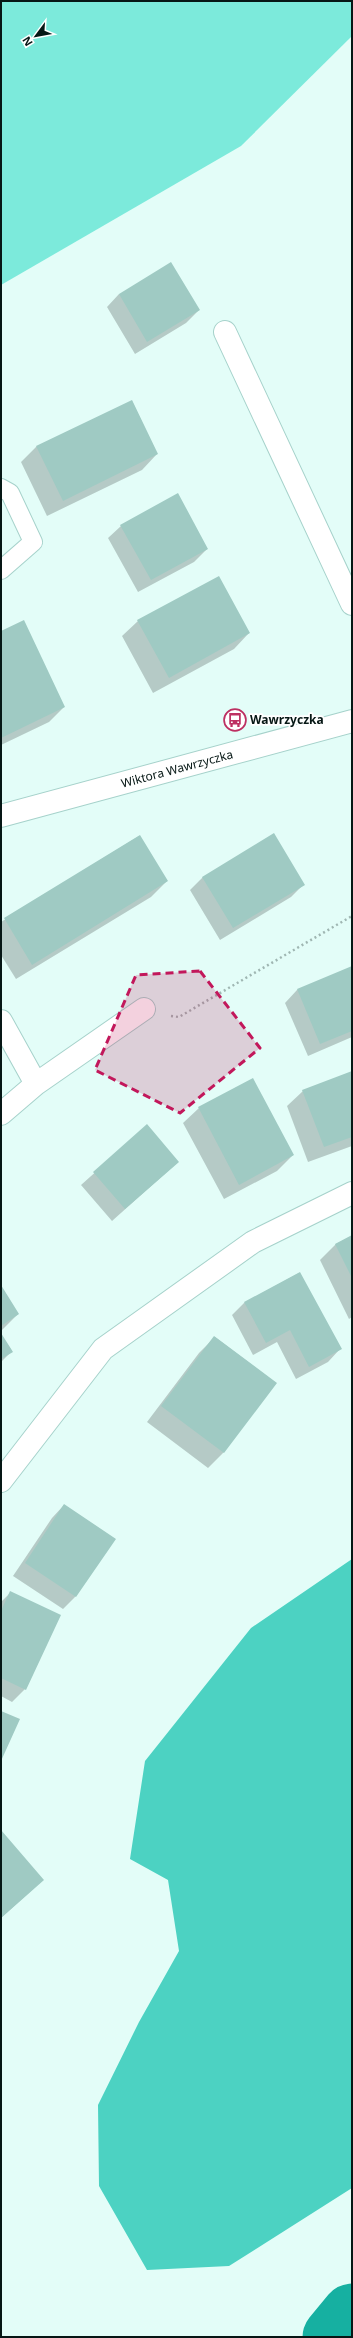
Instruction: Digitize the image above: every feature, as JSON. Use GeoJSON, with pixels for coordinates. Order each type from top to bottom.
{"type":"FeatureCollection","features":[{"type":"Feature","properties":{"kind":"street"},"geometry":{"type":"LineString","coordinates":[[225,332],[352,604]]}},
{"type":"Feature","properties":{"kind":"street","name":"Wiktora Wawrzyczka"},"geometry":{"type":"LineString","coordinates":[[1,816],[352,721]]}},
{"type":"Feature","properties":{"kind":"street"},"geometry":{"type":"LineString","coordinates":[[1,1114],[36,1084],[144,1009]]}},
{"type":"Feature","properties":{"kind":"street"},"geometry":{"type":"LineString","coordinates":[[1,1022],[36,1084]]}},
{"type":"Feature","properties":{"kind":"street"},"geometry":{"type":"LineString","coordinates":[[1,1481],[103,1350],[253,1242],[352,1192]]}},
{"type":"Feature","properties":{"kind":"lane"},"geometry":{"type":"LineString","coordinates":[[1,488],[10,494],[33,542],[1,570]]}},
{"type":"Feature","properties":{"kind":"path"},"geometry":{"type":"LineString","coordinates":[[144,1009],[178,1017],[352,916]]}},
{"type":"Feature","properties":{"kind":"highlighted area"},"geometry":{"type":"Polygon","coordinates":[[[200,971],[260,1048],[180,1113],[95,1070],[136,975],[200,971]]]}},
{"type":"Feature","properties":{"kind":"green space"},"geometry":{"type":"Polygon","coordinates":[[[1,1],[352,1],[352,36],[241,146],[1,285],[1,1]]]}},
{"type":"Feature","properties":{"kind":"green space"},"geometry":{"type":"Polygon","coordinates":[[[352,1559],[352,2188],[229,2266],[147,2270],[99,2186],[98,2105],[139,2022],[179,1951],[168,1880],[130,1859],[145,1761],[251,1628],[352,1559]]]}},
{"type":"Feature","properties":{"kind":"building"},"geometry":{"type":"Polygon","coordinates":[[[171,262],[200,310],[147,342],[119,294],[171,262]]]}},
{"type":"Feature","properties":{"kind":"building"},"geometry":{"type":"Polygon","coordinates":[[[132,400],[158,454],[63,501],[36,446],[132,400]]]}},
{"type":"Feature","properties":{"kind":"building"},"geometry":{"type":"Polygon","coordinates":[[[178,493],[208,549],[151,580],[120,525],[178,493]]]}},
{"type":"Feature","properties":{"kind":"building"},"geometry":{"type":"Polygon","coordinates":[[[219,576],[250,633],[169,678],[137,620],[219,576]]]}},
{"type":"Feature","properties":{"kind":"building"},"geometry":{"type":"Polygon","coordinates":[[[24,620],[65,707],[1,738],[1,631],[24,620]]]}},
{"type":"Feature","properties":{"kind":"building"},"geometry":{"type":"Polygon","coordinates":[[[274,833],[305,885],[233,928],[202,877],[274,833]]]}},
{"type":"Feature","properties":{"kind":"building"},"geometry":{"type":"Polygon","coordinates":[[[140,835],[168,881],[32,965],[4,918],[140,835]]]}},
{"type":"Feature","properties":{"kind":"building"},"geometry":{"type":"Polygon","coordinates":[[[352,966],[352,1031],[320,1044],[297,989],[352,966]]]}},
{"type":"Feature","properties":{"kind":"building"},"geometry":{"type":"Polygon","coordinates":[[[352,1071],[352,1137],[324,1147],[302,1090],[352,1071]]]}},
{"type":"Feature","properties":{"kind":"building"},"geometry":{"type":"Polygon","coordinates":[[[253,1078],[294,1155],[239,1185],[198,1107],[253,1078]]]}},
{"type":"Feature","properties":{"kind":"building"},"geometry":{"type":"Polygon","coordinates":[[[147,1124],[179,1162],[125,1209],[93,1172],[147,1124]]]}},
{"type":"Feature","properties":{"kind":"building"},"geometry":{"type":"Polygon","coordinates":[[[352,1235],[352,1278],[335,1244],[352,1235]]]}},
{"type":"Feature","properties":{"kind":"building"},"geometry":{"type":"Polygon","coordinates":[[[300,1272],[342,1349],[309,1367],[290,1330],[266,1343],[244,1302],[300,1272]]]}},
{"type":"Feature","properties":{"kind":"building"},"geometry":{"type":"Polygon","coordinates":[[[1,1285],[19,1314],[1,1326],[1,1285]]]}},
{"type":"Feature","properties":{"kind":"building"},"geometry":{"type":"Polygon","coordinates":[[[1,1333],[13,1352],[1,1359],[1,1333]]]}},
{"type":"Feature","properties":{"kind":"building"},"geometry":{"type":"Polygon","coordinates":[[[214,1336],[277,1383],[224,1453],[161,1406],[214,1336]]]}},
{"type":"Feature","properties":{"kind":"building"},"geometry":{"type":"Polygon","coordinates":[[[64,1504],[116,1539],[76,1597],[25,1563],[64,1504]]]}},
{"type":"Feature","properties":{"kind":"building"},"geometry":{"type":"Polygon","coordinates":[[[10,1591],[61,1615],[26,1690],[1,1678],[1,1611],[10,1591]]]}},
{"type":"Feature","properties":{"kind":"building"},"geometry":{"type":"Polygon","coordinates":[[[1,1711],[20,1719],[1,1761],[1,1711]]]}},
{"type":"Feature","properties":{"kind":"building"},"geometry":{"type":"Polygon","coordinates":[[[1,1830],[44,1880],[1,1918],[1,1830]]]}},
{"type":"Feature","properties":{"kind":"waterway"},"geometry":{"type":"LineString","coordinates":[[333,2337],[352,2314]]}},
{"type":"Feature","properties":{"kind":"place","name":"Wawrzyczka"},"geometry":{"type":"Point","coordinates":[235,720]}}]}
